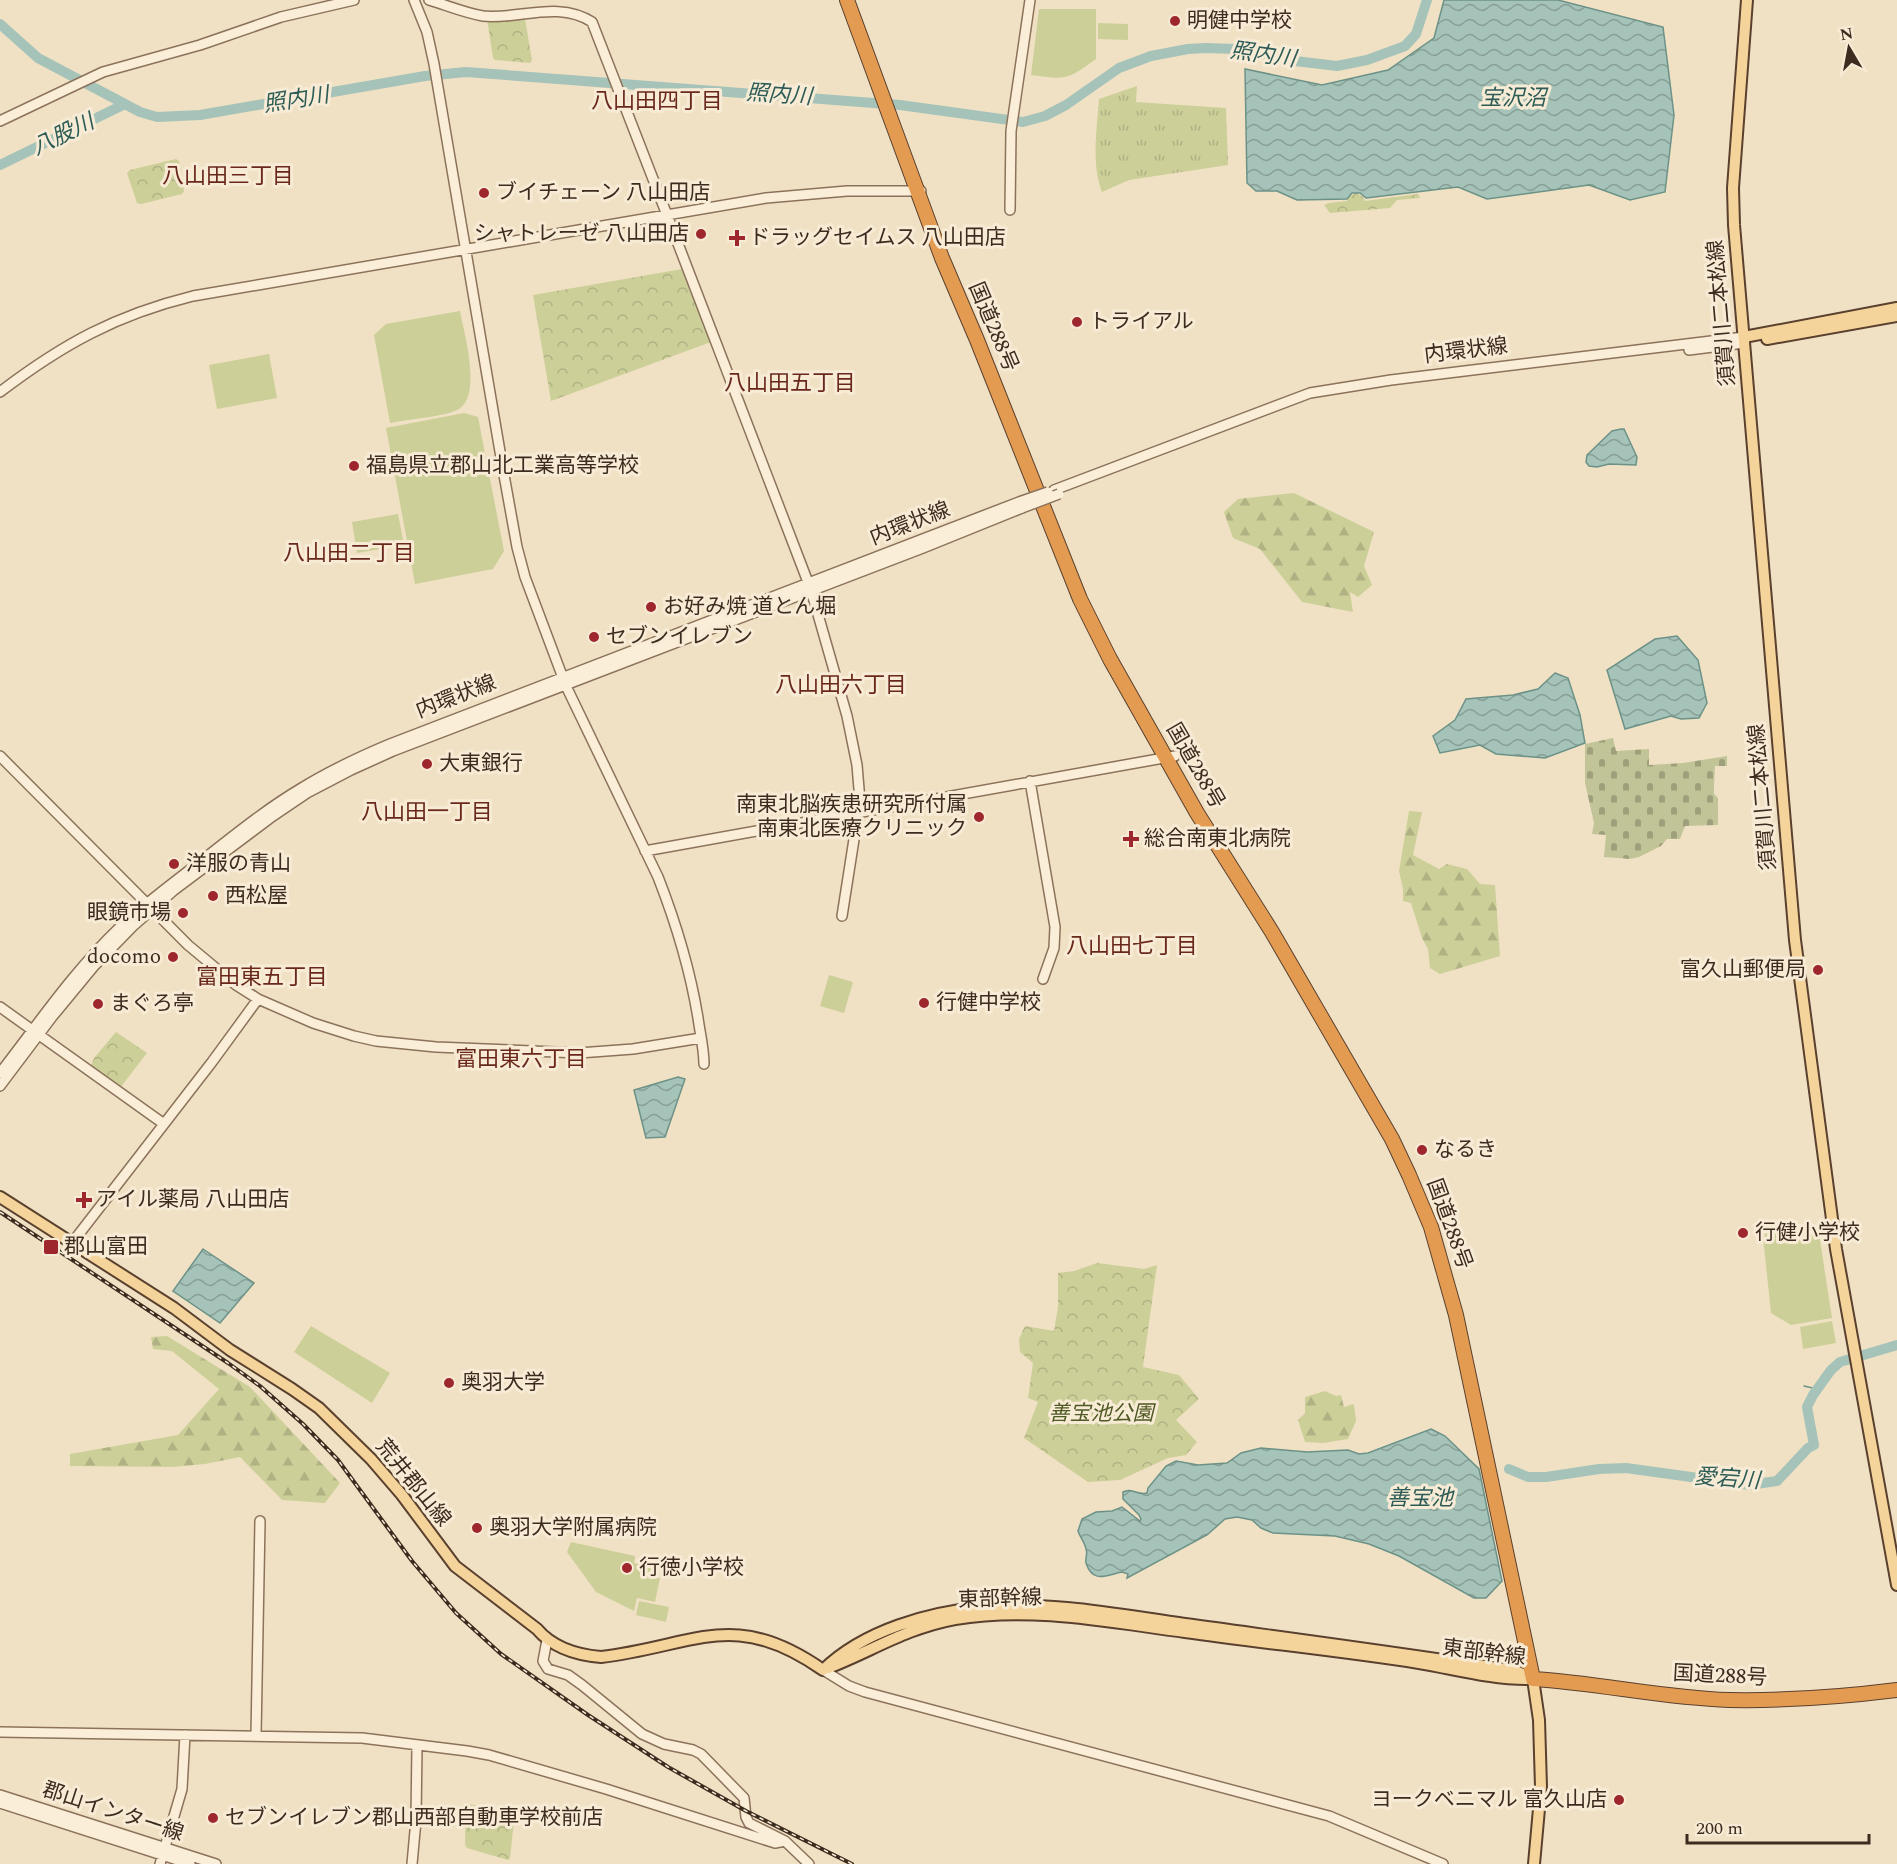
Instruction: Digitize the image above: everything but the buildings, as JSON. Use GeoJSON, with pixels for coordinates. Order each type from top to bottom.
{"type":"FeatureCollection","features":[{"type":"Feature","properties":{"kind":"highway","name":"国道288号"},"geometry":{"type":"LineString","coordinates":[[847,0],[885,91]]}},
{"type":"Feature","properties":{"kind":"highway","name":"国道288号"},"geometry":{"type":"LineString","coordinates":[[853,0],[920,191],[1070,563],[1119,662],[1171,756],[1377,1102],[1418,1182],[1448,1265],[1462,1321],[1537,1679],[1726,1700],[1825,1699],[1897,1690]]}},
{"type":"Feature","properties":{"kind":"main road","name":"須賀川二本松線"},"geometry":{"type":"LineString","coordinates":[[1747,0],[1733,194],[1795,940],[1836,1249],[1897,1585]]}},
{"type":"Feature","properties":{"kind":"main road","name":"内環状線"},"geometry":{"type":"LineString","coordinates":[[1744,340],[1897,308]]}},
{"type":"Feature","properties":{"kind":"main road","name":"内環状線"},"geometry":{"type":"LineString","coordinates":[[1744,340],[1897,316]]}},
{"type":"Feature","properties":{"kind":"main road","name":"荒井郡山線"},"geometry":{"type":"LineString","coordinates":[[0,1197],[174,1308],[230,1350],[319,1408],[371,1459],[402,1495],[454,1566],[537,1629],[547,1640],[571,1652],[584,1656],[601,1657],[699,1636],[718,1634],[749,1636],[784,1646],[823,1670]]}},
{"type":"Feature","properties":{"kind":"main road","name":"東部幹線"},"geometry":{"type":"LineString","coordinates":[[823,1670],[845,1651],[910,1622],[962,1610],[1018,1606],[1103,1613],[1398,1653],[1516,1671],[1537,1679]]}},
{"type":"Feature","properties":{"kind":"main road"},"geometry":{"type":"LineString","coordinates":[[1534,1864],[1541,1778],[1537,1679]]}},
{"type":"Feature","properties":{"kind":"main road"},"geometry":{"type":"LineString","coordinates":[[1537,1679],[1547,1749],[1547,1786],[1539,1864]]}},
{"type":"Feature","properties":{"kind":"street"},"geometry":{"type":"LineString","coordinates":[[0,121],[103,72],[200,45],[281,17],[354,0]]}},
{"type":"Feature","properties":{"kind":"street"},"geometry":{"type":"LineString","coordinates":[[414,0],[427,32],[434,64],[517,547],[526,580],[564,681],[658,877],[682,943],[691,979],[704,1064]]}},
{"type":"Feature","properties":{"kind":"street"},"geometry":{"type":"LineString","coordinates":[[429,0],[482,16],[558,12],[580,16],[591,22],[668,215],[809,587],[852,736],[859,777],[859,812],[842,916]]}},
{"type":"Feature","properties":{"kind":"street"},"geometry":{"type":"LineString","coordinates":[[1010,210],[1012,127],[1030,0]]}},
{"type":"Feature","properties":{"kind":"street"},"geometry":{"type":"LineString","coordinates":[[0,392],[39,362],[94,331],[128,316],[171,302],[766,198],[812,193],[920,191]]}},
{"type":"Feature","properties":{"kind":"street","name":"内環状線"},"geometry":{"type":"LineString","coordinates":[[0,1086],[3,1076],[89,960],[118,928],[150,906],[276,804],[334,769],[390,744],[564,681],[809,587],[923,549],[1020,505],[1268,413],[1331,393],[1744,340]]}},
{"type":"Feature","properties":{"kind":"street"},"geometry":{"type":"LineString","coordinates":[[0,756],[206,961],[258,999],[313,1023],[339,1032],[407,1045],[505,1051],[592,1053],[658,1046],[701,1038]]}},
{"type":"Feature","properties":{"kind":"street"},"geometry":{"type":"LineString","coordinates":[[645,850],[1171,756]]}},
{"type":"Feature","properties":{"kind":"street"},"geometry":{"type":"LineString","coordinates":[[1030,781],[1055,927],[1054,948],[1042,979]]}},
{"type":"Feature","properties":{"kind":"street"},"geometry":{"type":"LineString","coordinates":[[72,1243],[258,999]]}},
{"type":"Feature","properties":{"kind":"street"},"geometry":{"type":"LineString","coordinates":[[0,1007],[164,1124]]}},
{"type":"Feature","properties":{"kind":"street"},"geometry":{"type":"LineString","coordinates":[[256,1736],[260,1521]]}},
{"type":"Feature","properties":{"kind":"street"},"geometry":{"type":"LineString","coordinates":[[547,1640],[543,1661],[548,1669],[568,1675],[642,1734],[653,1740],[701,1754],[744,1798],[749,1823],[785,1841],[809,1864]]}},
{"type":"Feature","properties":{"kind":"street"},"geometry":{"type":"LineString","coordinates":[[823,1670],[849,1686],[865,1692],[1329,1816],[1443,1864]]}},
{"type":"Feature","properties":{"kind":"street"},"geometry":{"type":"LineString","coordinates":[[0,1732],[362,1738],[489,1755],[703,1818],[768,1841],[778,1843],[785,1841]]}},
{"type":"Feature","properties":{"kind":"street"},"geometry":{"type":"LineString","coordinates":[[163,1856],[182,1789],[185,1735]]}},
{"type":"Feature","properties":{"kind":"street"},"geometry":{"type":"LineString","coordinates":[[412,1864],[416,1820],[417,1746]]}},
{"type":"Feature","properties":{"kind":"street","name":"郡山インター線"},"geometry":{"type":"LineString","coordinates":[[0,1795],[163,1856],[216,1864]]}},
{"type":"Feature","properties":{"kind":"street"},"geometry":{"type":"LineString","coordinates":[[0,1803],[190,1864]]}},
{"type":"Feature","properties":{"kind":"green space"},"geometry":{"type":"Polygon","coordinates":[[[1039,9],[1096,9],[1096,59],[1066,77],[1031,75],[1039,9]]]}},
{"type":"Feature","properties":{"kind":"green space"},"geometry":{"type":"Polygon","coordinates":[[[523,16],[532,60],[530,63],[495,60],[487,19],[523,16]]]}},
{"type":"Feature","properties":{"kind":"green space"},"geometry":{"type":"Polygon","coordinates":[[[1098,23],[1128,24],[1128,40],[1098,39],[1098,23]]]}},
{"type":"Feature","properties":{"kind":"green space"},"geometry":{"type":"Polygon","coordinates":[[[1137,86],[1136,102],[1226,108],[1228,165],[1129,180],[1102,192],[1096,158],[1099,99],[1137,86]]]}},
{"type":"Feature","properties":{"kind":"green space"},"geometry":{"type":"Polygon","coordinates":[[[176,159],[179,161],[184,191],[182,194],[137,203],[127,173],[130,170],[176,159]]]}},
{"type":"Feature","properties":{"kind":"green space"},"geometry":{"type":"Polygon","coordinates":[[[1356,193],[1365,201],[1418,194],[1420,198],[1397,200],[1390,208],[1330,213],[1324,205],[1347,201],[1356,193]]]}},
{"type":"Feature","properties":{"kind":"green space"},"geometry":{"type":"Polygon","coordinates":[[[682,269],[711,342],[551,401],[533,295],[682,269]]]}},
{"type":"Feature","properties":{"kind":"green space"},"geometry":{"type":"Polygon","coordinates":[[[460,311],[470,363],[469,390],[466,401],[459,409],[446,414],[390,423],[374,335],[386,324],[460,311]]]}},
{"type":"Feature","properties":{"kind":"green space"},"geometry":{"type":"Polygon","coordinates":[[[269,354],[277,398],[217,409],[209,365],[269,354]]]}},
{"type":"Feature","properties":{"kind":"green space"},"geometry":{"type":"Polygon","coordinates":[[[464,413],[478,417],[504,551],[493,569],[415,584],[386,428],[464,413]]]}},
{"type":"Feature","properties":{"kind":"green space"},"geometry":{"type":"Polygon","coordinates":[[[1294,493],[1374,532],[1364,566],[1372,585],[1358,597],[1350,592],[1353,612],[1302,602],[1260,549],[1233,538],[1224,512],[1238,499],[1294,493]]]}},
{"type":"Feature","properties":{"kind":"green space"},"geometry":{"type":"Polygon","coordinates":[[[398,514],[404,545],[357,553],[352,522],[398,514]]]}},
{"type":"Feature","properties":{"kind":"green space"},"geometry":{"type":"Polygon","coordinates":[[[1613,738],[1616,751],[1649,749],[1649,765],[1683,763],[1727,756],[1727,766],[1715,766],[1714,794],[1718,798],[1718,825],[1685,826],[1680,839],[1667,839],[1661,846],[1639,857],[1630,859],[1604,857],[1606,835],[1592,834],[1594,823],[1585,783],[1585,744],[1613,738]]]}},
{"type":"Feature","properties":{"kind":"green space"},"geometry":{"type":"Polygon","coordinates":[[[1409,811],[1422,812],[1413,855],[1439,869],[1447,864],[1467,869],[1480,884],[1495,885],[1500,956],[1440,974],[1430,968],[1428,949],[1422,938],[1411,903],[1403,901],[1399,871],[1409,811]]]}},
{"type":"Feature","properties":{"kind":"green space"},"geometry":{"type":"Polygon","coordinates":[[[829,975],[853,982],[844,1013],[820,1006],[829,975]]]}},
{"type":"Feature","properties":{"kind":"green space"},"geometry":{"type":"Polygon","coordinates":[[[116,1032],[147,1053],[120,1088],[91,1066],[94,1058],[116,1032]]]}},
{"type":"Feature","properties":{"kind":"green space"},"geometry":{"type":"Polygon","coordinates":[[[1771,1227],[1818,1227],[1832,1318],[1791,1325],[1771,1313],[1763,1237],[1771,1227]]]}},
{"type":"Feature","properties":{"kind":"green space","name":"善宝池公園"},"geometry":{"type":"Polygon","coordinates":[[[1097,1263],[1144,1269],[1157,1265],[1143,1367],[1179,1375],[1199,1399],[1176,1420],[1197,1442],[1186,1455],[1168,1458],[1120,1480],[1088,1482],[1024,1438],[1038,1402],[1028,1398],[1033,1363],[1020,1352],[1019,1339],[1025,1326],[1054,1331],[1058,1307],[1058,1273],[1074,1271],[1097,1263]]]}},
{"type":"Feature","properties":{"kind":"green space"},"geometry":{"type":"Polygon","coordinates":[[[1832,1321],[1836,1343],[1803,1349],[1800,1327],[1832,1321]]]}},
{"type":"Feature","properties":{"kind":"green space"},"geometry":{"type":"Polygon","coordinates":[[[311,1326],[390,1373],[372,1403],[294,1352],[311,1326]]]}},
{"type":"Feature","properties":{"kind":"green space"},"geometry":{"type":"Polygon","coordinates":[[[167,1336],[250,1387],[340,1483],[325,1503],[282,1500],[240,1457],[205,1464],[172,1467],[70,1466],[70,1454],[178,1435],[219,1389],[172,1351],[153,1349],[151,1337],[167,1336]]]}},
{"type":"Feature","properties":{"kind":"green space"},"geometry":{"type":"Polygon","coordinates":[[[1325,1391],[1336,1396],[1341,1395],[1344,1407],[1354,1404],[1356,1421],[1348,1439],[1323,1443],[1305,1442],[1298,1420],[1305,1413],[1305,1397],[1325,1391]]]}},
{"type":"Feature","properties":{"kind":"green space"},"geometry":{"type":"Polygon","coordinates":[[[571,1542],[635,1556],[634,1563],[651,1567],[649,1576],[660,1578],[655,1602],[637,1598],[634,1611],[596,1592],[567,1552],[571,1542]]]}},
{"type":"Feature","properties":{"kind":"green space"},"geometry":{"type":"Polygon","coordinates":[[[639,1601],[669,1607],[666,1622],[636,1615],[639,1601]]]}},
{"type":"Feature","properties":{"kind":"green space"},"geometry":{"type":"Polygon","coordinates":[[[468,1804],[485,1807],[513,1819],[508,1860],[467,1848],[465,1845],[466,1806],[468,1804]]]}},
{"type":"Feature","properties":{"kind":"water","name":"宝沢沼"},"geometry":{"type":"Polygon","coordinates":[[[1444,0],[1558,0],[1663,27],[1674,115],[1665,192],[1630,200],[1589,185],[1487,199],[1458,187],[1366,198],[1360,193],[1352,193],[1347,199],[1297,200],[1277,191],[1256,191],[1247,183],[1245,69],[1322,85],[1388,70],[1434,38],[1444,0]]]}},
{"type":"Feature","properties":{"kind":"water"},"geometry":{"type":"Polygon","coordinates":[[[1624,429],[1637,457],[1636,465],[1589,466],[1586,462],[1587,455],[1612,431],[1624,429]]]}},
{"type":"Feature","properties":{"kind":"water"},"geometry":{"type":"Polygon","coordinates":[[[1677,636],[1698,660],[1707,703],[1699,718],[1681,719],[1671,716],[1625,729],[1607,670],[1655,639],[1677,636]]]}},
{"type":"Feature","properties":{"kind":"water"},"geometry":{"type":"Polygon","coordinates":[[[1555,673],[1568,678],[1580,715],[1585,743],[1545,758],[1496,754],[1480,745],[1440,753],[1433,736],[1455,720],[1466,699],[1513,695],[1538,689],[1555,673]]]}},
{"type":"Feature","properties":{"kind":"water"},"geometry":{"type":"Polygon","coordinates":[[[678,1077],[685,1079],[665,1137],[646,1138],[634,1090],[678,1077]]]}},
{"type":"Feature","properties":{"kind":"water"},"geometry":{"type":"Polygon","coordinates":[[[203,1249],[254,1283],[220,1323],[173,1291],[203,1249]]]}},
{"type":"Feature","properties":{"kind":"water","name":"善宝池"},"geometry":{"type":"Polygon","coordinates":[[[1431,1429],[1445,1436],[1479,1469],[1502,1581],[1486,1598],[1474,1598],[1399,1556],[1369,1544],[1335,1536],[1273,1533],[1261,1528],[1252,1520],[1237,1517],[1225,1519],[1207,1535],[1127,1578],[1128,1574],[1122,1572],[1096,1576],[1092,1574],[1086,1563],[1087,1551],[1078,1531],[1082,1519],[1096,1512],[1112,1511],[1122,1507],[1140,1521],[1139,1515],[1123,1499],[1123,1492],[1129,1490],[1147,1493],[1148,1488],[1166,1466],[1176,1461],[1198,1465],[1227,1463],[1241,1453],[1261,1448],[1307,1452],[1348,1450],[1359,1454],[1368,1453],[1431,1429]]]}},
{"type":"Feature","properties":{"kind":"waterway","name":"照内川"},"geometry":{"type":"LineString","coordinates":[[0,24],[38,58],[140,112],[157,117],[200,115],[425,76],[466,72],[900,105],[1023,122],[1045,116],[1066,105],[1119,68],[1151,56],[1188,49],[1237,49],[1295,61],[1337,66],[1367,60],[1405,46],[1416,34],[1427,0]]}},
{"type":"Feature","properties":{"kind":"waterway","name":"八股川"},"geometry":{"type":"LineString","coordinates":[[0,165],[125,104]]}},
{"type":"Feature","properties":{"kind":"waterway","name":"愛宕川"},"geometry":{"type":"LineString","coordinates":[[1509,1469],[1528,1477],[1626,1468],[1749,1485],[1777,1481],[1808,1448],[1814,1445],[1807,1407],[1831,1370],[1840,1362],[1897,1345]]}},
{"type":"Feature","properties":{"kind":"waterway"},"geometry":{"type":"LineString","coordinates":[[1804,1386],[1817,1389]]}},
{"type":"Feature","properties":{"kind":"railway"},"geometry":{"type":"LineString","coordinates":[[0,1212],[260,1386],[303,1424],[338,1460],[412,1561],[456,1613],[501,1654],[668,1767],[746,1811],[852,1864]]}},
{"type":"Feature","properties":{"kind":"place","name":"明健中学校"},"geometry":{"type":"Point","coordinates":[1175,21]}},
{"type":"Feature","properties":{"kind":"place","name":"ブイチェーン 八山田店"},"geometry":{"type":"Point","coordinates":[484,193]}},
{"type":"Feature","properties":{"kind":"place","name":"シャトレーゼ 八山田店"},"geometry":{"type":"Point","coordinates":[701,234]}},
{"type":"Feature","properties":{"kind":"place","name":"ドラッグセイムス 八山田店"},"geometry":{"type":"Point","coordinates":[737,238]}},
{"type":"Feature","properties":{"kind":"place","name":"トライアル"},"geometry":{"type":"Point","coordinates":[1077,322]}},
{"type":"Feature","properties":{"kind":"place","name":"福島県立郡山北工業高等学校"},"geometry":{"type":"Point","coordinates":[354,466]}},
{"type":"Feature","properties":{"kind":"place","name":"お好み焼 道とん堀"},"geometry":{"type":"Point","coordinates":[651,607]}},
{"type":"Feature","properties":{"kind":"place","name":"セブンイレブン"},"geometry":{"type":"Point","coordinates":[594,637]}},
{"type":"Feature","properties":{"kind":"place","name":"大東銀行"},"geometry":{"type":"Point","coordinates":[427,764]}},
{"type":"Feature","properties":{"kind":"place","name":"南東北脳疾患研究所付属 南東北医療クリニック"},"geometry":{"type":"Point","coordinates":[979,817]}},
{"type":"Feature","properties":{"kind":"place","name":"総合南東北病院"},"geometry":{"type":"Point","coordinates":[1131,839]}},
{"type":"Feature","properties":{"kind":"place","name":"洋服の青山"},"geometry":{"type":"Point","coordinates":[174,864]}},
{"type":"Feature","properties":{"kind":"place","name":"西松屋"},"geometry":{"type":"Point","coordinates":[213,896]}},
{"type":"Feature","properties":{"kind":"place","name":"眼鏡市場"},"geometry":{"type":"Point","coordinates":[183,913]}},
{"type":"Feature","properties":{"kind":"place","name":"docomo"},"geometry":{"type":"Point","coordinates":[173,957]}},
{"type":"Feature","properties":{"kind":"place","name":"富久山郵便局"},"geometry":{"type":"Point","coordinates":[1818,970]}},
{"type":"Feature","properties":{"kind":"place","name":"行健中学校"},"geometry":{"type":"Point","coordinates":[924,1003]}},
{"type":"Feature","properties":{"kind":"place","name":"まぐろ亭"},"geometry":{"type":"Point","coordinates":[98,1004]}},
{"type":"Feature","properties":{"kind":"place","name":"なるき"},"geometry":{"type":"Point","coordinates":[1422,1150]}},
{"type":"Feature","properties":{"kind":"place","name":"アイル薬局 八山田店"},"geometry":{"type":"Point","coordinates":[84,1200]}},
{"type":"Feature","properties":{"kind":"place","name":"行健小学校"},"geometry":{"type":"Point","coordinates":[1743,1233]}},
{"type":"Feature","properties":{"kind":"place","name":"郡山富田"},"geometry":{"type":"Point","coordinates":[51,1247]}},
{"type":"Feature","properties":{"kind":"place","name":"奥羽大学"},"geometry":{"type":"Point","coordinates":[449,1383]}},
{"type":"Feature","properties":{"kind":"place","name":"奥羽大学附属病院"},"geometry":{"type":"Point","coordinates":[477,1528]}},
{"type":"Feature","properties":{"kind":"place","name":"行徳小学校"},"geometry":{"type":"Point","coordinates":[627,1568]}},
{"type":"Feature","properties":{"kind":"place","name":"ヨークベニマル 富久山店"},"geometry":{"type":"Point","coordinates":[1619,1800]}},
{"type":"Feature","properties":{"kind":"place","name":"セブンイレブン郡山西部自動車学校前店"},"geometry":{"type":"Point","coordinates":[213,1818]}},
{"type":"Feature","properties":{"kind":"district","name":"八山田四丁目"},"geometry":{"type":"Point","coordinates":[657,101]}},
{"type":"Feature","properties":{"kind":"district","name":"八山田三丁目"},"geometry":{"type":"Point","coordinates":[228,176]}},
{"type":"Feature","properties":{"kind":"district","name":"八山田五丁目"},"geometry":{"type":"Point","coordinates":[790,383]}},
{"type":"Feature","properties":{"kind":"district","name":"八山田二丁目"},"geometry":{"type":"Point","coordinates":[349,553]}},
{"type":"Feature","properties":{"kind":"district","name":"八山田六丁目"},"geometry":{"type":"Point","coordinates":[841,685]}},
{"type":"Feature","properties":{"kind":"district","name":"八山田一丁目"},"geometry":{"type":"Point","coordinates":[427,812]}},
{"type":"Feature","properties":{"kind":"district","name":"八山田七丁目"},"geometry":{"type":"Point","coordinates":[1132,946]}},
{"type":"Feature","properties":{"kind":"district","name":"富田東五丁目"},"geometry":{"type":"Point","coordinates":[262,977]}},
{"type":"Feature","properties":{"kind":"district","name":"富田東六丁目"},"geometry":{"type":"Point","coordinates":[521,1059]}}]}
